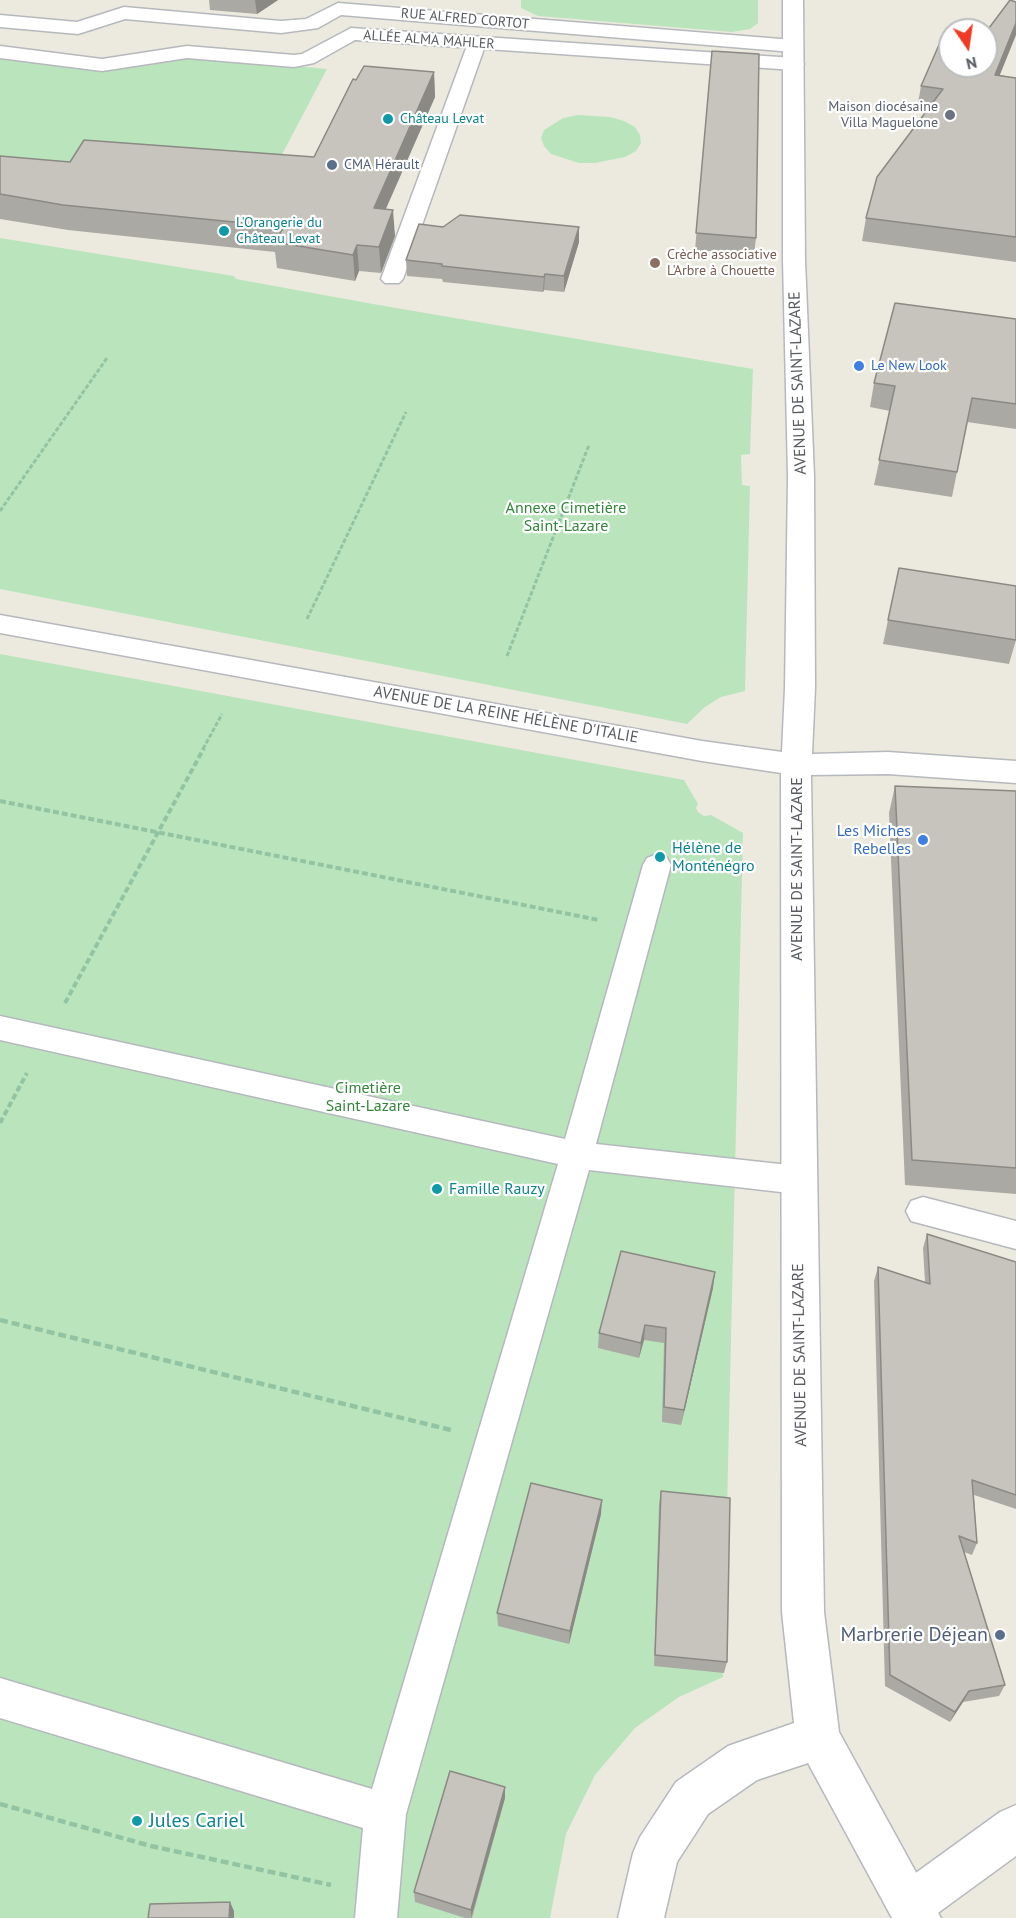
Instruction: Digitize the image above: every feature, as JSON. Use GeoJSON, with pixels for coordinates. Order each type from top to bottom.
{"type":"FeatureCollection","features":[{"type":"Feature","properties":{"kind":"street"},"geometry":{"type":"LineString","coordinates":[[494,22],[503,0]]}},
{"type":"Feature","properties":{"kind":"street","name":"AVENUE DE SAINT-LAZARE"},"geometry":{"type":"LineString","coordinates":[[793,0],[794,260],[801,476],[800,688],[796,765],[803,1612],[818,1737]]}},
{"type":"Feature","properties":{"kind":"street","name":"RUE ALFRED CORTOT"},"geometry":{"type":"LineString","coordinates":[[0,21],[78,28],[124,13],[281,27],[311,24],[338,9],[494,22],[794,55]]}},
{"type":"Feature","properties":{"kind":"street","name":"ALLÉE ALMA MAHLER"},"geometry":{"type":"LineString","coordinates":[[0,52],[102,65],[187,52],[294,61],[307,59],[351,34],[477,43],[794,55]]}},
{"type":"Feature","properties":{"kind":"street","name":"AVENUE DE LA REINE HÉLÈNE D'ITALIE"},"geometry":{"type":"LineString","coordinates":[[0,624],[702,751],[796,765],[888,763],[1016,772]]}},
{"type":"Feature","properties":{"kind":"street"},"geometry":{"type":"LineString","coordinates":[[641,1918],[656,1853],[692,1798],[744,1762],[818,1737],[915,1911],[1016,1828]]}},
{"type":"Feature","properties":{"kind":"lane"},"geometry":{"type":"LineString","coordinates":[[392,279],[477,43]]}},
{"type":"Feature","properties":{"kind":"lane"},"geometry":{"type":"LineString","coordinates":[[377,1907],[385,1814],[577,1155],[657,865]]}},
{"type":"Feature","properties":{"kind":"lane"},"geometry":{"type":"LineString","coordinates":[[0,1028],[577,1155],[798,1180]]}},
{"type":"Feature","properties":{"kind":"lane"},"geometry":{"type":"LineString","coordinates":[[923,1211],[1016,1235]]}},
{"type":"Feature","properties":{"kind":"lane"},"geometry":{"type":"LineString","coordinates":[[0,1698],[385,1814]]}},
{"type":"Feature","properties":{"kind":"path"},"geometry":{"type":"LineString","coordinates":[[881,119],[928,127]]}},
{"type":"Feature","properties":{"kind":"path"},"geometry":{"type":"LineString","coordinates":[[0,512],[107,358]]}},
{"type":"Feature","properties":{"kind":"path"},"geometry":{"type":"LineString","coordinates":[[307,619],[406,412]]}},
{"type":"Feature","properties":{"kind":"path"},"geometry":{"type":"LineString","coordinates":[[507,656],[589,445]]}},
{"type":"Feature","properties":{"kind":"path"},"geometry":{"type":"LineString","coordinates":[[0,1123],[222,714]]}},
{"type":"Feature","properties":{"kind":"path"},"geometry":{"type":"LineString","coordinates":[[0,801],[640,928]]}},
{"type":"Feature","properties":{"kind":"path"},"geometry":{"type":"LineString","coordinates":[[0,1320],[494,1441]]}},
{"type":"Feature","properties":{"kind":"path"},"geometry":{"type":"LineString","coordinates":[[0,1804],[377,1907]]}},
{"type":"Feature","properties":{"kind":"green space"},"geometry":{"type":"Polygon","coordinates":[[[521,0],[758,0],[758,23],[750,29],[732,32],[538,16],[521,8],[521,0]]]}},
{"type":"Feature","properties":{"kind":"green space"},"geometry":{"type":"Polygon","coordinates":[[[183,56],[327,69],[268,181],[0,158],[0,57],[54,62],[84,70],[111,70],[183,56]]]}},
{"type":"Feature","properties":{"kind":"green space"},"geometry":{"type":"Polygon","coordinates":[[[578,115],[610,117],[624,121],[635,127],[640,135],[641,143],[636,151],[625,157],[595,163],[579,163],[551,154],[541,138],[544,130],[563,118],[578,115]]]}},
{"type":"Feature","properties":{"kind":"green space","name":"Annexe Cimetière Saint-Lazare"},"geometry":{"type":"Polygon","coordinates":[[[0,238],[234,276],[236,279],[373,304],[753,369],[750,454],[741,455],[742,485],[750,486],[745,691],[721,697],[705,707],[687,724],[0,589],[0,238]]]}},
{"type":"Feature","properties":{"kind":"green space","name":"Cimetière Saint-Lazare"},"geometry":{"type":"Polygon","coordinates":[[[0,654],[684,780],[698,804],[696,808],[698,812],[704,816],[711,815],[743,833],[723,1677],[679,1697],[635,1728],[595,1775],[566,1834],[550,1918],[0,1918],[0,654]]]}},
{"type":"Feature","properties":{"kind":"building"},"geometry":{"type":"Polygon","coordinates":[[[1010,0],[1016,2],[1016,23],[998,68],[998,18],[1010,0]]]}},
{"type":"Feature","properties":{"kind":"building"},"geometry":{"type":"Polygon","coordinates":[[[938,47],[938,78],[998,78],[998,75],[1016,78],[1016,237],[866,218],[877,177],[943,89],[921,86],[938,47]]]}},
{"type":"Feature","properties":{"kind":"building"},"geometry":{"type":"Polygon","coordinates":[[[712,51],[759,54],[756,238],[696,233],[712,51]]]}},
{"type":"Feature","properties":{"kind":"building"},"geometry":{"type":"Polygon","coordinates":[[[364,66],[434,72],[374,208],[393,210],[379,247],[357,245],[353,255],[274,242],[284,227],[63,205],[0,194],[0,156],[70,162],[84,140],[314,157],[353,79],[356,80],[364,66]]]}},
{"type":"Feature","properties":{"kind":"building"},"geometry":{"type":"Polygon","coordinates":[[[460,215],[579,227],[564,276],[545,274],[544,277],[406,260],[419,224],[443,227],[460,215]]]}},
{"type":"Feature","properties":{"kind":"building"},"geometry":{"type":"Polygon","coordinates":[[[895,303],[1016,319],[1016,404],[972,398],[957,472],[879,460],[895,386],[874,383],[895,303]]]}},
{"type":"Feature","properties":{"kind":"building"},"geometry":{"type":"Polygon","coordinates":[[[899,568],[1016,586],[1016,640],[888,620],[899,568]]]}},
{"type":"Feature","properties":{"kind":"building"},"geometry":{"type":"Polygon","coordinates":[[[895,786],[1016,791],[1016,1168],[912,1160],[895,786]]]}},
{"type":"Feature","properties":{"kind":"building"},"geometry":{"type":"Polygon","coordinates":[[[927,1234],[1016,1262],[1016,1495],[972,1480],[977,1543],[959,1536],[1005,1685],[969,1691],[955,1712],[890,1675],[878,1267],[930,1284],[927,1234]]]}},
{"type":"Feature","properties":{"kind":"building"},"geometry":{"type":"Polygon","coordinates":[[[621,1251],[715,1272],[684,1410],[664,1407],[666,1328],[645,1325],[641,1343],[599,1333],[621,1251]]]}},
{"type":"Feature","properties":{"kind":"building"},"geometry":{"type":"Polygon","coordinates":[[[531,1483],[602,1500],[570,1631],[497,1613],[531,1483]]]}},
{"type":"Feature","properties":{"kind":"building"},"geometry":{"type":"Polygon","coordinates":[[[661,1491],[730,1498],[727,1662],[655,1655],[661,1491]]]}},
{"type":"Feature","properties":{"kind":"building"},"geometry":{"type":"Polygon","coordinates":[[[450,1771],[505,1787],[471,1910],[414,1892],[450,1771]]]}},
{"type":"Feature","properties":{"kind":"building"},"geometry":{"type":"Polygon","coordinates":[[[230,1902],[229,1918],[148,1918],[150,1904],[230,1902]]]}},
{"type":"Feature","properties":{"kind":"place","name":"Maison diocésaine Villa Maguelone"},"geometry":{"type":"Point","coordinates":[950,115]}},
{"type":"Feature","properties":{"kind":"place","name":"Château Levat"},"geometry":{"type":"Point","coordinates":[388,119]}},
{"type":"Feature","properties":{"kind":"place","name":"CMA Hérault"},"geometry":{"type":"Point","coordinates":[332,165]}},
{"type":"Feature","properties":{"kind":"place","name":"L'Orangerie du Château Levat"},"geometry":{"type":"Point","coordinates":[224,231]}},
{"type":"Feature","properties":{"kind":"place","name":"Crèche associative L'Arbre à Chouette"},"geometry":{"type":"Point","coordinates":[655,263]}},
{"type":"Feature","properties":{"kind":"place","name":"Le New Look"},"geometry":{"type":"Point","coordinates":[859,366]}},
{"type":"Feature","properties":{"kind":"place","name":"Les Miches Rebelles"},"geometry":{"type":"Point","coordinates":[923,840]}},
{"type":"Feature","properties":{"kind":"place","name":"Hélène de Monténégro"},"geometry":{"type":"Point","coordinates":[660,857]}},
{"type":"Feature","properties":{"kind":"place","name":"Famille Rauzy"},"geometry":{"type":"Point","coordinates":[437,1189]}},
{"type":"Feature","properties":{"kind":"place","name":"Marbrerie Déjean"},"geometry":{"type":"Point","coordinates":[1000,1635]}},
{"type":"Feature","properties":{"kind":"place","name":"Jules Cariel"},"geometry":{"type":"Point","coordinates":[137,1821]}}]}
